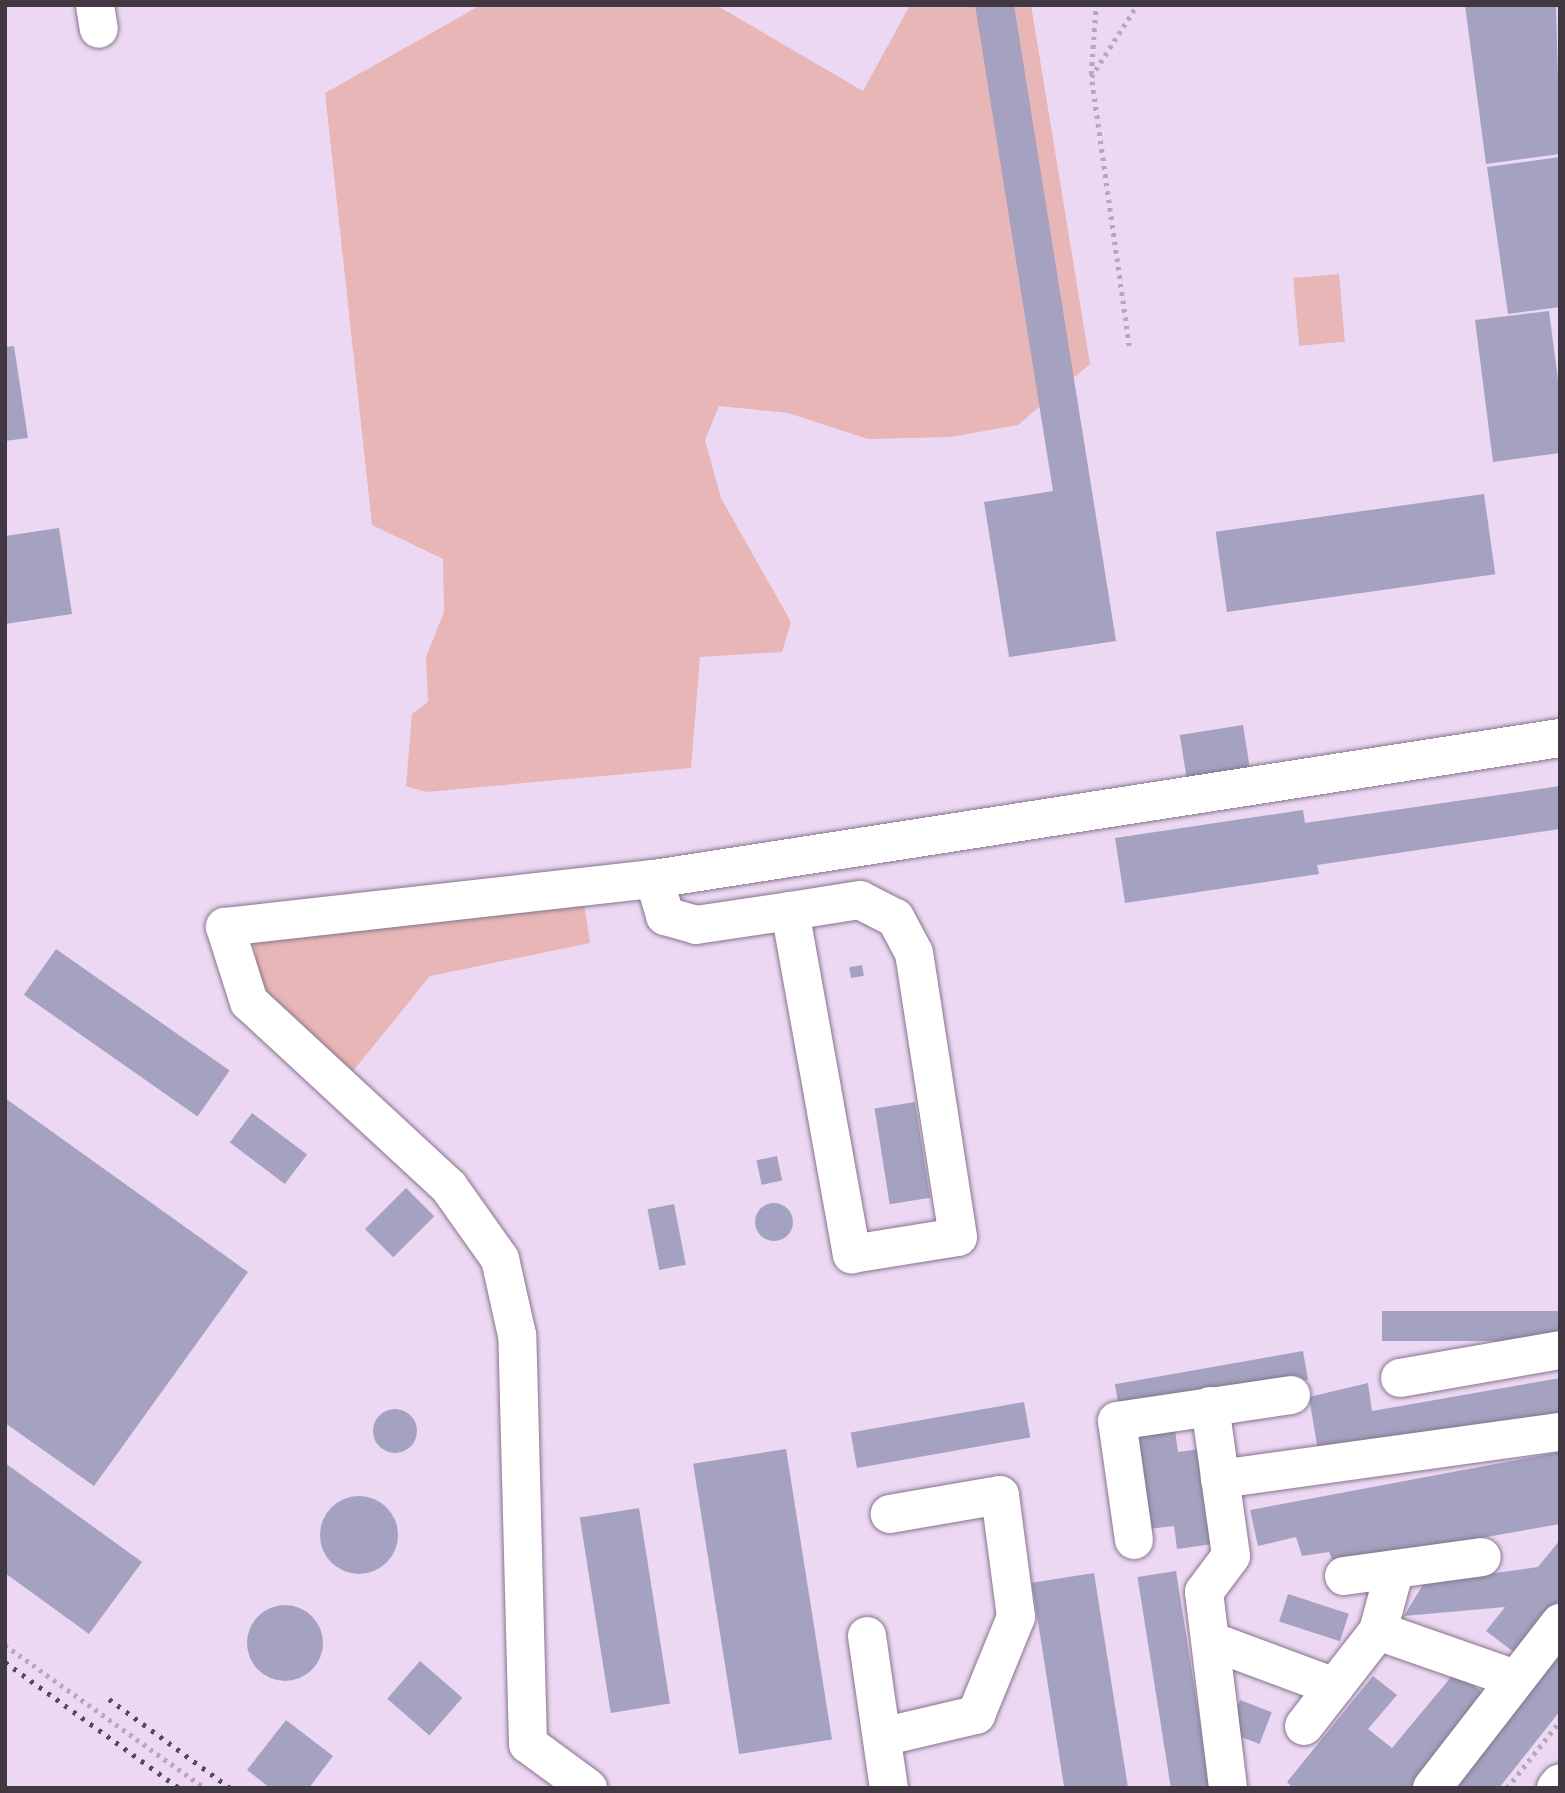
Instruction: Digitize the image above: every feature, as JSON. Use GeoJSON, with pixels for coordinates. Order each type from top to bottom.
{"type":"FeatureCollection","features":[{"type":"Feature","properties":{"kind":"street"},"geometry":{"type":"LineString","coordinates":[[588,1788],[528,1744],[517,1335],[500,1259],[449,1186],[249,1002],[225,927],[654,879],[1560,738]]}},
{"type":"Feature","properties":{"kind":"street"},"geometry":{"type":"LineString","coordinates":[[654,879],[665,916],[696,925],[860,900],[895,918],[914,953],[958,1237],[852,1254],[790,911]]}},
{"type":"Feature","properties":{"kind":"street"},"geometry":{"type":"LineString","coordinates":[[1400,1378],[1560,1350]]}},
{"type":"Feature","properties":{"kind":"street"},"geometry":{"type":"LineString","coordinates":[[1133,1540],[1117,1421],[1291,1395]]}},
{"type":"Feature","properties":{"kind":"street"},"geometry":{"type":"LineString","coordinates":[[1210,1406],[1231,1556],[1204,1592],[1228,1788]]}},
{"type":"Feature","properties":{"kind":"street"},"geometry":{"type":"LineString","coordinates":[[1220,1479],[1560,1432]]}},
{"type":"Feature","properties":{"kind":"street"},"geometry":{"type":"LineString","coordinates":[[881,1737],[976,1715],[1016,1617],[1000,1495],[890,1514]]}},
{"type":"Feature","properties":{"kind":"street"},"geometry":{"type":"LineString","coordinates":[[1343,1576],[1482,1557]]}},
{"type":"Feature","properties":{"kind":"street"},"geometry":{"type":"LineString","coordinates":[[1304,1726],[1378,1631],[1395,1569]]}},
{"type":"Feature","properties":{"kind":"street"},"geometry":{"type":"LineString","coordinates":[[1432,1788],[1560,1623]]}},
{"type":"Feature","properties":{"kind":"street"},"geometry":{"type":"LineString","coordinates":[[1378,1631],[1515,1679]]}},
{"type":"Feature","properties":{"kind":"street"},"geometry":{"type":"LineString","coordinates":[[867,1636],[889,1788]]}},
{"type":"Feature","properties":{"kind":"street"},"geometry":{"type":"LineString","coordinates":[[1211,1641],[1335,1687]]}},
{"type":"Feature","properties":{"kind":"street"},"geometry":{"type":"LineString","coordinates":[[1556,1788],[1560,1783]]}},
{"type":"Feature","properties":{"kind":"path"},"geometry":{"type":"LineString","coordinates":[[1096,5],[1091,77],[1129,346]]}},
{"type":"Feature","properties":{"kind":"path"},"geometry":{"type":"LineString","coordinates":[[1091,77],[1137,5]]}},
{"type":"Feature","properties":{"kind":"path"},"geometry":{"type":"LineString","coordinates":[[5,1645],[205,1788]]}},
{"type":"Feature","properties":{"kind":"path"},"geometry":{"type":"LineString","coordinates":[[1507,1788],[1560,1721]]}},
{"type":"Feature","properties":{"kind":"shaded area"},"geometry":{"type":"Polygon","coordinates":[[[481,5],[716,5],[863,91],[910,5],[1031,5],[1090,364],[1018,425],[951,437],[868,439],[788,413],[719,406],[705,440],[721,498],[791,622],[782,652],[700,657],[691,768],[426,792],[406,786],[412,714],[428,702],[426,657],[444,612],[443,559],[372,525],[325,93],[481,5]]]}},
{"type":"Feature","properties":{"kind":"shaded area"},"geometry":{"type":"Polygon","coordinates":[[[1339,274],[1345,342],[1299,346],[1293,278],[1339,274]]]}},
{"type":"Feature","properties":{"kind":"shaded area"},"geometry":{"type":"Polygon","coordinates":[[[583,896],[590,943],[430,976],[353,1071],[261,991],[253,939],[583,896]]]}},
{"type":"Feature","properties":{"kind":"building"},"geometry":{"type":"Polygon","coordinates":[[[975,5],[1014,5],[1116,641],[1009,657],[984,502],[1053,491],[975,5]]]}},
{"type":"Feature","properties":{"kind":"building"},"geometry":{"type":"Polygon","coordinates":[[[1465,5],[1556,5],[1560,154],[1486,164],[1465,5]]]}},
{"type":"Feature","properties":{"kind":"building"},"geometry":{"type":"Polygon","coordinates":[[[1560,157],[1560,307],[1508,314],[1487,167],[1560,157]]]}},
{"type":"Feature","properties":{"kind":"building"},"geometry":{"type":"Polygon","coordinates":[[[1549,311],[1560,395],[1560,453],[1493,462],[1475,320],[1549,311]]]}},
{"type":"Feature","properties":{"kind":"building"},"geometry":{"type":"Polygon","coordinates":[[[14,346],[28,438],[5,441],[5,347],[14,346]]]}},
{"type":"Feature","properties":{"kind":"building"},"geometry":{"type":"Polygon","coordinates":[[[1484,494],[1495,574],[1227,612],[1216,532],[1484,494]]]}},
{"type":"Feature","properties":{"kind":"building"},"geometry":{"type":"Polygon","coordinates":[[[59,528],[72,614],[5,624],[5,536],[59,528]]]}},
{"type":"Feature","properties":{"kind":"building"},"geometry":{"type":"Polygon","coordinates":[[[1243,725],[1250,770],[1187,780],[1180,735],[1243,725]]]}},
{"type":"Feature","properties":{"kind":"building"},"geometry":{"type":"Polygon","coordinates":[[[1560,786],[1560,829],[1317,865],[1319,874],[1125,903],[1115,838],[1303,810],[1305,823],[1560,786]]]}},
{"type":"Feature","properties":{"kind":"building"},"geometry":{"type":"Polygon","coordinates":[[[56,949],[230,1071],[198,1116],[24,995],[56,949]]]}},
{"type":"Feature","properties":{"kind":"building"},"geometry":{"type":"Polygon","coordinates":[[[862,965],[864,976],[851,978],[849,967],[862,965]]]}},
{"type":"Feature","properties":{"kind":"building"},"geometry":{"type":"Polygon","coordinates":[[[5,1098],[248,1272],[94,1486],[5,1423],[5,1098]]]}},
{"type":"Feature","properties":{"kind":"building"},"geometry":{"type":"Polygon","coordinates":[[[915,1102],[930,1198],[890,1204],[875,1108],[915,1102]]]}},
{"type":"Feature","properties":{"kind":"building"},"geometry":{"type":"Polygon","coordinates":[[[252,1113],[307,1155],[285,1184],[230,1143],[252,1113]]]}},
{"type":"Feature","properties":{"kind":"building"},"geometry":{"type":"Polygon","coordinates":[[[777,1156],[782,1180],[762,1185],[756,1160],[777,1156]]]}},
{"type":"Feature","properties":{"kind":"building"},"geometry":{"type":"Polygon","coordinates":[[[406,1188],[434,1216],[393,1257],[365,1229],[406,1188]]]}},
{"type":"Feature","properties":{"kind":"building"},"geometry":{"type":"Polygon","coordinates":[[[774,1203],[787,1209],[793,1222],[787,1235],[774,1241],[761,1235],[755,1222],[761,1209],[774,1203]]]}},
{"type":"Feature","properties":{"kind":"building"},"geometry":{"type":"Polygon","coordinates":[[[674,1204],[686,1265],[659,1270],[647,1209],[674,1204]]]}},
{"type":"Feature","properties":{"kind":"building"},"geometry":{"type":"Polygon","coordinates":[[[1382,1311],[1560,1311],[1560,1341],[1382,1341],[1382,1311]]]}},
{"type":"Feature","properties":{"kind":"building"},"geometry":{"type":"Polygon","coordinates":[[[1303,1351],[1308,1380],[1120,1413],[1115,1384],[1303,1351]]]}},
{"type":"Feature","properties":{"kind":"building"},"geometry":{"type":"Polygon","coordinates":[[[1560,1378],[1560,1415],[1319,1457],[1309,1397],[1368,1383],[1372,1411],[1560,1378]]]}},
{"type":"Feature","properties":{"kind":"building"},"geometry":{"type":"Polygon","coordinates":[[[1024,1402],[1030,1437],[857,1468],[851,1433],[1024,1402]]]}},
{"type":"Feature","properties":{"kind":"building"},"geometry":{"type":"Polygon","coordinates":[[[395,1409],[411,1415],[417,1431],[411,1447],[395,1453],[379,1447],[373,1431],[379,1415],[395,1409]]]}},
{"type":"Feature","properties":{"kind":"building"},"geometry":{"type":"Polygon","coordinates":[[[1175,1430],[1178,1452],[1200,1449],[1213,1544],[1177,1549],[1174,1526],[1148,1529],[1135,1435],[1175,1430]]]}},
{"type":"Feature","properties":{"kind":"building"},"geometry":{"type":"Polygon","coordinates":[[[786,1449],[832,1739],[739,1754],[693,1464],[786,1449]]]}},
{"type":"Feature","properties":{"kind":"building"},"geometry":{"type":"Polygon","coordinates":[[[1560,1452],[1560,1524],[1334,1564],[1329,1552],[1302,1556],[1296,1537],[1258,1546],[1250,1510],[1560,1452]]]}},
{"type":"Feature","properties":{"kind":"building"},"geometry":{"type":"Polygon","coordinates":[[[5,1463],[142,1562],[89,1634],[5,1573],[5,1463]]]}},
{"type":"Feature","properties":{"kind":"building"},"geometry":{"type":"Polygon","coordinates":[[[359,1496],[374,1499],[387,1507],[395,1520],[398,1535],[395,1550],[387,1563],[374,1571],[359,1574],[344,1571],[331,1563],[323,1550],[320,1535],[323,1520],[331,1507],[344,1499],[359,1496]]]}},
{"type":"Feature","properties":{"kind":"building"},"geometry":{"type":"Polygon","coordinates":[[[639,1508],[670,1704],[611,1713],[580,1517],[639,1508]]]}},
{"type":"Feature","properties":{"kind":"building"},"geometry":{"type":"Polygon","coordinates":[[[1560,1540],[1560,1599],[1515,1653],[1486,1631],[1505,1607],[1404,1616],[1424,1583],[1538,1567],[1560,1540]]]}},
{"type":"Feature","properties":{"kind":"building"},"geometry":{"type":"Polygon","coordinates":[[[1176,1571],[1210,1787],[1171,1788],[1137,1577],[1176,1571]]]}},
{"type":"Feature","properties":{"kind":"building"},"geometry":{"type":"Polygon","coordinates":[[[1094,1573],[1128,1788],[1064,1788],[1032,1583],[1094,1573]]]}},
{"type":"Feature","properties":{"kind":"building"},"geometry":{"type":"Polygon","coordinates":[[[1288,1594],[1349,1614],[1340,1641],[1279,1622],[1288,1594]]]}},
{"type":"Feature","properties":{"kind":"building"},"geometry":{"type":"Polygon","coordinates":[[[285,1605],[300,1608],[312,1616],[320,1628],[323,1643],[320,1658],[312,1670],[300,1678],[285,1681],[270,1678],[258,1670],[250,1658],[247,1643],[250,1628],[258,1616],[270,1608],[285,1605]]]}},
{"type":"Feature","properties":{"kind":"building"},"geometry":{"type":"Polygon","coordinates":[[[1560,1652],[1560,1711],[1499,1788],[1451,1788],[1560,1652]]]}},
{"type":"Feature","properties":{"kind":"building"},"geometry":{"type":"Polygon","coordinates":[[[420,1661],[462,1698],[429,1735],[387,1699],[420,1661]]]}},
{"type":"Feature","properties":{"kind":"building"},"geometry":{"type":"Polygon","coordinates":[[[1456,1671],[1487,1696],[1412,1788],[1293,1788],[1287,1782],[1373,1676],[1397,1695],[1368,1729],[1392,1748],[1456,1671]]]}},
{"type":"Feature","properties":{"kind":"building"},"geometry":{"type":"Polygon","coordinates":[[[1240,1700],[1272,1712],[1260,1744],[1228,1732],[1240,1700]]]}},
{"type":"Feature","properties":{"kind":"building"},"geometry":{"type":"Polygon","coordinates":[[[286,1720],[333,1756],[309,1788],[270,1788],[247,1770],[286,1720]]]}},
{"type":"Feature","properties":{"kind":"railway"},"geometry":{"type":"LineString","coordinates":[[5,1662],[179,1788]]}},
{"type":"Feature","properties":{"kind":"railway"},"geometry":{"type":"LineString","coordinates":[[109,1699],[230,1788]]}}]}
